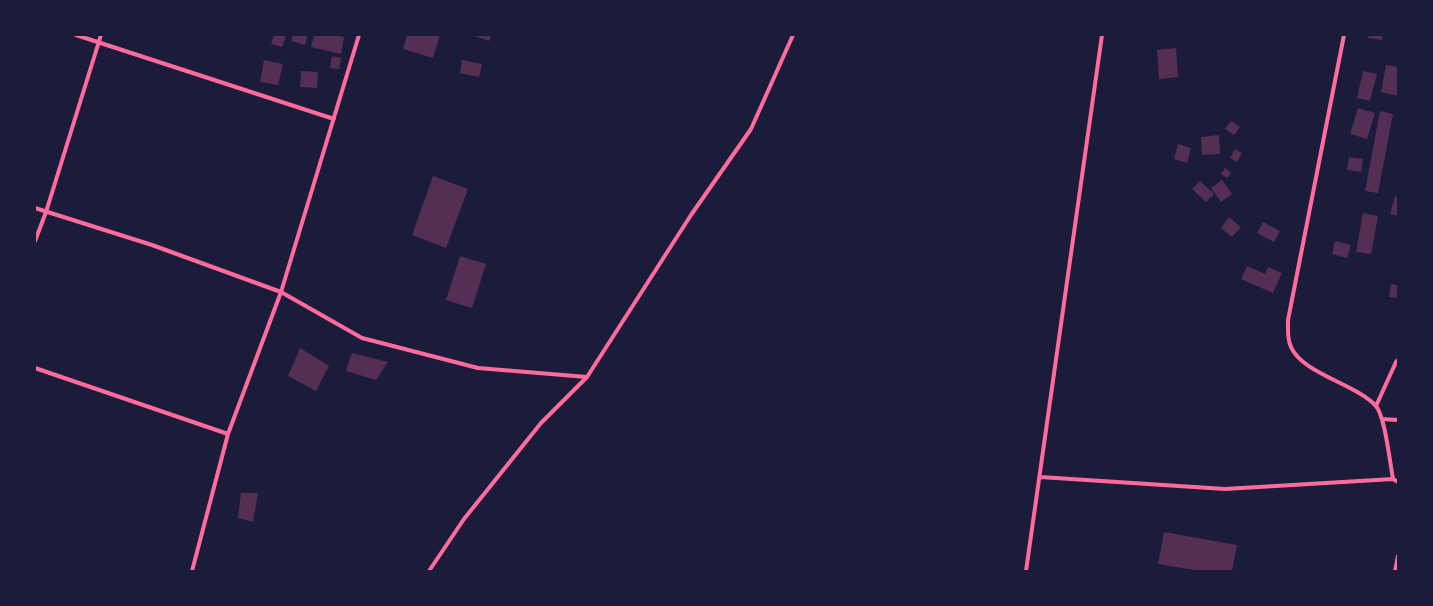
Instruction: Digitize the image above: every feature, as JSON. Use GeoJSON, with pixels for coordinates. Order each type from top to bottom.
{"type":"FeatureCollection","features":[{"type":"Feature","properties":{"kind":"street"},"geometry":{"type":"LineString","coordinates":[[76,35],[334,119]]}},
{"type":"Feature","properties":{"kind":"street"},"geometry":{"type":"LineString","coordinates":[[35,241],[46,212],[101,35]]}},
{"type":"Feature","properties":{"kind":"street"},"geometry":{"type":"LineString","coordinates":[[192,571],[228,434],[281,292],[359,35]]}},
{"type":"Feature","properties":{"kind":"street"},"geometry":{"type":"LineString","coordinates":[[429,571],[464,519],[541,423],[587,377],[691,216],[751,129],[793,35]]}},
{"type":"Feature","properties":{"kind":"street"},"geometry":{"type":"LineString","coordinates":[[1026,571],[1102,35]]}},
{"type":"Feature","properties":{"kind":"street"},"geometry":{"type":"LineString","coordinates":[[1344,35],[1288,320],[1288,337],[1291,348],[1314,370],[1332,380],[1352,388],[1376,406],[1382,419],[1393,479]]}},
{"type":"Feature","properties":{"kind":"street"},"geometry":{"type":"LineString","coordinates":[[35,208],[152,246],[281,292],[362,338],[478,368],[587,377]]}},
{"type":"Feature","properties":{"kind":"street"},"geometry":{"type":"LineString","coordinates":[[1376,406],[1398,360]]}},
{"type":"Feature","properties":{"kind":"street"},"geometry":{"type":"LineString","coordinates":[[35,368],[228,434]]}},
{"type":"Feature","properties":{"kind":"street"},"geometry":{"type":"LineString","coordinates":[[1382,419],[1398,420]]}},
{"type":"Feature","properties":{"kind":"street"},"geometry":{"type":"LineString","coordinates":[[1040,477],[1225,489],[1393,479],[1398,482]]}},
{"type":"Feature","properties":{"kind":"street"},"geometry":{"type":"LineString","coordinates":[[1395,571],[1398,556]]}},
{"type":"Feature","properties":{"kind":"building"},"geometry":{"type":"Polygon","coordinates":[[[274,35],[286,35],[282,47],[271,44],[274,35]]]}},
{"type":"Feature","properties":{"kind":"building"},"geometry":{"type":"Polygon","coordinates":[[[293,35],[308,35],[305,45],[291,41],[293,35]]]}},
{"type":"Feature","properties":{"kind":"building"},"geometry":{"type":"Polygon","coordinates":[[[314,35],[333,35],[344,37],[341,54],[311,47],[314,35]]]}},
{"type":"Feature","properties":{"kind":"building"},"geometry":{"type":"Polygon","coordinates":[[[407,35],[440,35],[433,58],[403,49],[407,35]]]}},
{"type":"Feature","properties":{"kind":"building"},"geometry":{"type":"Polygon","coordinates":[[[472,35],[491,35],[489,41],[472,35]]]}},
{"type":"Feature","properties":{"kind":"building"},"geometry":{"type":"Polygon","coordinates":[[[1369,35],[1383,35],[1382,40],[1368,38],[1369,35]]]}},
{"type":"Feature","properties":{"kind":"building"},"geometry":{"type":"Polygon","coordinates":[[[1176,48],[1178,77],[1159,79],[1157,50],[1176,48]]]}},
{"type":"Feature","properties":{"kind":"building"},"geometry":{"type":"Polygon","coordinates":[[[332,56],[341,58],[339,69],[330,68],[332,56]]]}},
{"type":"Feature","properties":{"kind":"building"},"geometry":{"type":"Polygon","coordinates":[[[264,60],[283,64],[278,85],[260,82],[264,60]]]}},
{"type":"Feature","properties":{"kind":"building"},"geometry":{"type":"Polygon","coordinates":[[[462,60],[482,64],[479,77],[460,73],[462,60]]]}},
{"type":"Feature","properties":{"kind":"building"},"geometry":{"type":"Polygon","coordinates":[[[1386,65],[1398,67],[1398,96],[1381,92],[1386,65]]]}},
{"type":"Feature","properties":{"kind":"building"},"geometry":{"type":"Polygon","coordinates":[[[301,71],[318,72],[317,88],[300,87],[301,71]]]}},
{"type":"Feature","properties":{"kind":"building"},"geometry":{"type":"Polygon","coordinates":[[[1363,71],[1377,74],[1370,101],[1357,98],[1363,71]]]}},
{"type":"Feature","properties":{"kind":"building"},"geometry":{"type":"Polygon","coordinates":[[[1358,108],[1375,113],[1367,139],[1350,134],[1358,108]]]}},
{"type":"Feature","properties":{"kind":"building"},"geometry":{"type":"Polygon","coordinates":[[[1380,111],[1393,114],[1378,193],[1365,191],[1380,111]]]}},
{"type":"Feature","properties":{"kind":"building"},"geometry":{"type":"Polygon","coordinates":[[[1231,121],[1240,127],[1234,135],[1225,129],[1231,121]]]}},
{"type":"Feature","properties":{"kind":"building"},"geometry":{"type":"Polygon","coordinates":[[[1219,135],[1220,154],[1202,155],[1201,137],[1219,135]]]}},
{"type":"Feature","properties":{"kind":"building"},"geometry":{"type":"Polygon","coordinates":[[[1178,144],[1191,148],[1187,163],[1174,159],[1178,144]]]}},
{"type":"Feature","properties":{"kind":"building"},"geometry":{"type":"Polygon","coordinates":[[[1235,149],[1242,153],[1237,162],[1230,158],[1235,149]]]}},
{"type":"Feature","properties":{"kind":"building"},"geometry":{"type":"Polygon","coordinates":[[[1349,157],[1363,159],[1361,172],[1347,170],[1349,157]]]}},
{"type":"Feature","properties":{"kind":"building"},"geometry":{"type":"Polygon","coordinates":[[[1225,168],[1231,173],[1227,178],[1221,174],[1225,168]]]}},
{"type":"Feature","properties":{"kind":"building"},"geometry":{"type":"Polygon","coordinates":[[[433,176],[468,189],[446,248],[412,235],[433,176]]]}},
{"type":"Feature","properties":{"kind":"building"},"geometry":{"type":"Polygon","coordinates":[[[1222,180],[1232,194],[1221,202],[1211,188],[1222,180]]]}},
{"type":"Feature","properties":{"kind":"building"},"geometry":{"type":"Polygon","coordinates":[[[1200,181],[1214,194],[1206,202],[1192,189],[1200,181]]]}},
{"type":"Feature","properties":{"kind":"building"},"geometry":{"type":"Polygon","coordinates":[[[1395,196],[1398,197],[1398,216],[1390,214],[1395,196]]]}},
{"type":"Feature","properties":{"kind":"building"},"geometry":{"type":"Polygon","coordinates":[[[1363,213],[1378,216],[1371,254],[1356,252],[1363,213]]]}},
{"type":"Feature","properties":{"kind":"building"},"geometry":{"type":"Polygon","coordinates":[[[1229,217],[1241,227],[1232,237],[1221,228],[1229,217]]]}},
{"type":"Feature","properties":{"kind":"building"},"geometry":{"type":"Polygon","coordinates":[[[1263,222],[1280,231],[1274,242],[1257,233],[1263,222]]]}},
{"type":"Feature","properties":{"kind":"building"},"geometry":{"type":"Polygon","coordinates":[[[1335,241],[1351,245],[1347,258],[1332,254],[1335,241]]]}},
{"type":"Feature","properties":{"kind":"building"},"geometry":{"type":"Polygon","coordinates":[[[460,256],[486,264],[472,308],[446,300],[460,256]]]}},
{"type":"Feature","properties":{"kind":"building"},"geometry":{"type":"Polygon","coordinates":[[[1247,266],[1265,274],[1268,267],[1282,273],[1273,293],[1241,279],[1247,266]]]}},
{"type":"Feature","properties":{"kind":"building"},"geometry":{"type":"Polygon","coordinates":[[[1391,284],[1398,285],[1398,298],[1389,297],[1391,284]]]}},
{"type":"Feature","properties":{"kind":"building"},"geometry":{"type":"Polygon","coordinates":[[[300,348],[329,366],[316,391],[288,376],[300,348]]]}},
{"type":"Feature","properties":{"kind":"building"},"geometry":{"type":"Polygon","coordinates":[[[352,353],[388,362],[376,380],[346,371],[352,353]]]}},
{"type":"Feature","properties":{"kind":"building"},"geometry":{"type":"Polygon","coordinates":[[[241,493],[258,493],[253,522],[238,518],[241,493]]]}},
{"type":"Feature","properties":{"kind":"building"},"geometry":{"type":"Polygon","coordinates":[[[1164,532],[1237,545],[1232,571],[1200,571],[1158,564],[1164,532]]]}}]}
